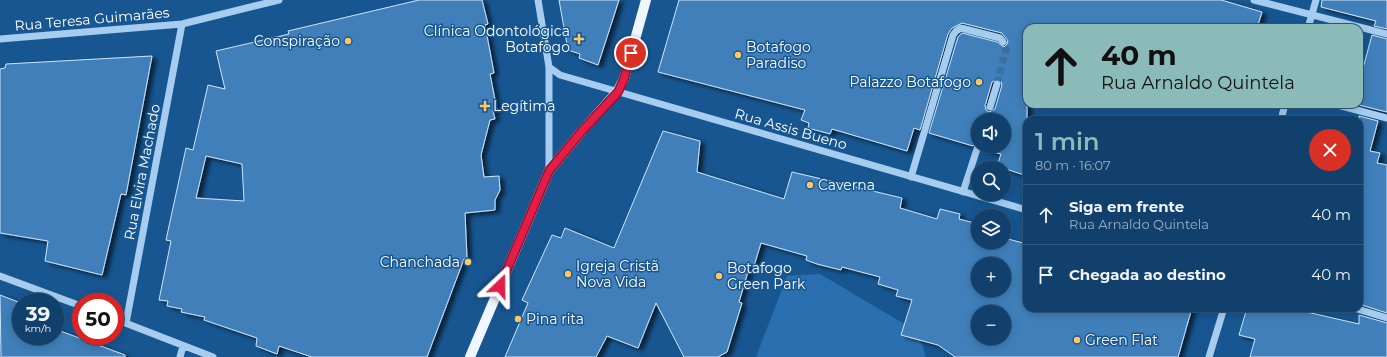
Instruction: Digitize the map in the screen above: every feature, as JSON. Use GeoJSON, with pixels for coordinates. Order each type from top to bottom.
{"type":"FeatureCollection","features":[{"type":"Feature","properties":{"kind":"main road"},"geometry":{"type":"LineString","coordinates":[[470,357],[549,171],[581,132],[618,92],[624,79],[646,0]]}},
{"type":"Feature","properties":{"kind":"street","name":"Rua Teresa Guimarães"},"geometry":{"type":"LineString","coordinates":[[0,39],[182,24],[278,0]]}},
{"type":"Feature","properties":{"kind":"street"},"geometry":{"type":"LineString","coordinates":[[538,0],[549,67],[549,171]]}},
{"type":"Feature","properties":{"kind":"street"},"geometry":{"type":"LineString","coordinates":[[1254,0],[1350,24]]}},
{"type":"Feature","properties":{"kind":"street"},"geometry":{"type":"LineString","coordinates":[[1309,24],[1316,0]]}},
{"type":"Feature","properties":{"kind":"street","name":"Rua Elvira Machado"},"geometry":{"type":"LineString","coordinates":[[126,323],[182,24]]}},
{"type":"Feature","properties":{"kind":"street"},"geometry":{"type":"LineString","coordinates":[[911,177],[953,35],[961,28],[1000,38],[1003,42]]}},
{"type":"Feature","properties":{"kind":"street"},"geometry":{"type":"LineString","coordinates":[[1363,28],[1387,34]]}},
{"type":"Feature","properties":{"kind":"street","name":"Rua Assis Bueno"},"geometry":{"type":"LineString","coordinates":[[549,67],[560,75],[1023,209]]}},
{"type":"Feature","properties":{"kind":"street"},"geometry":{"type":"LineString","coordinates":[[990,106],[997,84]]}},
{"type":"Feature","properties":{"kind":"street"},"geometry":{"type":"LineString","coordinates":[[1349,108],[1387,118]]}},
{"type":"Feature","properties":{"kind":"street"},"geometry":{"type":"LineString","coordinates":[[963,192],[976,153]]}},
{"type":"Feature","properties":{"kind":"street"},"geometry":{"type":"LineString","coordinates":[[0,276],[72,303]]}},
{"type":"Feature","properties":{"kind":"street"},"geometry":{"type":"LineString","coordinates":[[1363,311],[1387,318]]}},
{"type":"Feature","properties":{"kind":"street"},"geometry":{"type":"LineString","coordinates":[[1209,357],[1223,312]]}},
{"type":"Feature","properties":{"kind":"street"},"geometry":{"type":"LineString","coordinates":[[126,323],[213,357]]}},
{"type":"Feature","properties":{"kind":"street"},"geometry":{"type":"LineString","coordinates":[[180,357],[183,346]]}},
{"type":"Feature","properties":{"kind":"shaded area"},"geometry":{"type":"Polygon","coordinates":[[[820,274],[918,332],[926,357],[756,357],[787,276],[820,274]]]}},
{"type":"Feature","properties":{"kind":"building"},"geometry":{"type":"Polygon","coordinates":[[[419,0],[482,0],[488,24],[485,25],[494,73],[490,74],[497,110],[493,111],[495,119],[490,120],[481,155],[484,177],[499,176],[500,190],[495,200],[495,210],[465,213],[467,258],[464,259],[427,357],[312,357],[279,346],[277,354],[256,346],[257,338],[204,320],[205,317],[181,312],[182,309],[167,306],[168,301],[159,300],[171,241],[166,240],[186,148],[193,150],[208,85],[225,89],[216,51],[289,34],[288,31],[419,0]],[[206,156],[196,198],[244,201],[242,164],[206,156]]]}},
{"type":"Feature","properties":{"kind":"building"},"geometry":{"type":"Polygon","coordinates":[[[559,0],[619,0],[598,65],[579,58],[580,54],[568,50],[559,0]]]}},
{"type":"Feature","properties":{"kind":"building"},"geometry":{"type":"Polygon","coordinates":[[[679,0],[1221,0],[1262,12],[1258,24],[1023,24],[1023,108],[1027,108],[1027,116],[1023,116],[1023,175],[1011,171],[1011,161],[999,161],[1001,154],[997,153],[1011,153],[1011,113],[971,113],[971,145],[929,133],[958,37],[962,33],[997,42],[1004,47],[1008,41],[1002,33],[962,23],[952,28],[948,34],[920,130],[914,128],[907,151],[832,129],[830,134],[808,128],[809,123],[801,120],[805,110],[658,72],[679,0]],[[998,79],[992,82],[985,106],[986,110],[989,112],[995,109],[1002,85],[1001,81],[998,79]]]}},
{"type":"Feature","properties":{"kind":"building"},"geometry":{"type":"Polygon","coordinates":[[[1322,0],[1387,0],[1387,29],[1374,26],[1376,21],[1321,7],[1322,0]]]}},
{"type":"Feature","properties":{"kind":"building"},"geometry":{"type":"Polygon","coordinates":[[[1372,35],[1387,39],[1387,112],[1363,106],[1363,68],[1372,35]]]}},
{"type":"Feature","properties":{"kind":"building"},"geometry":{"type":"Polygon","coordinates":[[[152,56],[126,195],[121,194],[102,275],[45,261],[48,241],[0,233],[0,69],[5,68],[6,64],[152,56]]]}},
{"type":"Feature","properties":{"kind":"building"},"geometry":{"type":"Polygon","coordinates":[[[1363,117],[1378,121],[1370,151],[1380,153],[1377,163],[1387,165],[1387,313],[1363,305],[1363,117]]]}},
{"type":"Feature","properties":{"kind":"building"},"geometry":{"type":"Polygon","coordinates":[[[663,131],[700,141],[697,172],[784,199],[792,172],[902,198],[900,208],[937,219],[940,209],[960,214],[959,219],[971,222],[971,249],[1011,249],[1011,240],[1023,243],[1023,312],[1191,312],[1178,357],[955,357],[938,345],[901,335],[912,300],[896,296],[898,290],[878,284],[880,277],[842,267],[841,270],[817,264],[806,260],[807,256],[761,243],[754,266],[750,265],[739,302],[742,303],[727,352],[718,357],[684,357],[656,303],[638,348],[607,336],[596,357],[505,357],[528,303],[522,300],[552,235],[561,238],[565,228],[614,248],[663,131]]]}},
{"type":"Feature","properties":{"kind":"building"},"geometry":{"type":"Polygon","coordinates":[[[0,295],[12,300],[12,345],[64,345],[64,332],[72,335],[72,345],[98,345],[125,355],[125,357],[1,357],[0,295]]]}},
{"type":"Feature","properties":{"kind":"building"},"geometry":{"type":"Polygon","coordinates":[[[1246,312],[1306,312],[1359,324],[1359,315],[1387,323],[1387,357],[1250,357],[1255,339],[1239,335],[1246,312]]]}},
{"type":"Feature","properties":{"kind":"tunnel"},"geometry":{"type":"LineString","coordinates":[[997,84],[1006,50],[1003,42]]}},
{"type":"Feature","properties":{"kind":"tunnel"},"geometry":{"type":"LineString","coordinates":[[988,113],[990,107]]}},
{"type":"Feature","properties":{"kind":"place","name":"Clínica Odontológica Botafogo"},"geometry":{"type":"Point","coordinates":[579,39]}},
{"type":"Feature","properties":{"kind":"place","name":"Conspiração"},"geometry":{"type":"Point","coordinates":[348,41]}},
{"type":"Feature","properties":{"kind":"place","name":"Botafogo Paradiso"},"geometry":{"type":"Point","coordinates":[738,55]}},
{"type":"Feature","properties":{"kind":"place","name":"Palazzo Botafogo"},"geometry":{"type":"Point","coordinates":[979,82]}},
{"type":"Feature","properties":{"kind":"place","name":"Legítima"},"geometry":{"type":"Point","coordinates":[485,106]}},
{"type":"Feature","properties":{"kind":"place","name":"Caverna"},"geometry":{"type":"Point","coordinates":[810,185]}},
{"type":"Feature","properties":{"kind":"place","name":"Chanchada"},"geometry":{"type":"Point","coordinates":[468,262]}},
{"type":"Feature","properties":{"kind":"place","name":"Igreja Cristã Nova Vida"},"geometry":{"type":"Point","coordinates":[568,274]}},
{"type":"Feature","properties":{"kind":"place","name":"Botafogo Green Park"},"geometry":{"type":"Point","coordinates":[719,276]}},
{"type":"Feature","properties":{"kind":"place","name":"Pina rita"},"geometry":{"type":"Point","coordinates":[518,319]}},
{"type":"Feature","properties":{"kind":"place","name":"Green Flat"},"geometry":{"type":"Point","coordinates":[1077,340]}},
{"type":"Feature","properties":{"kind":"route"},"geometry":{"type":"LineString","coordinates":[[500,286],[549,171],[581,132],[618,92],[624,79],[631,53]]}}]}
